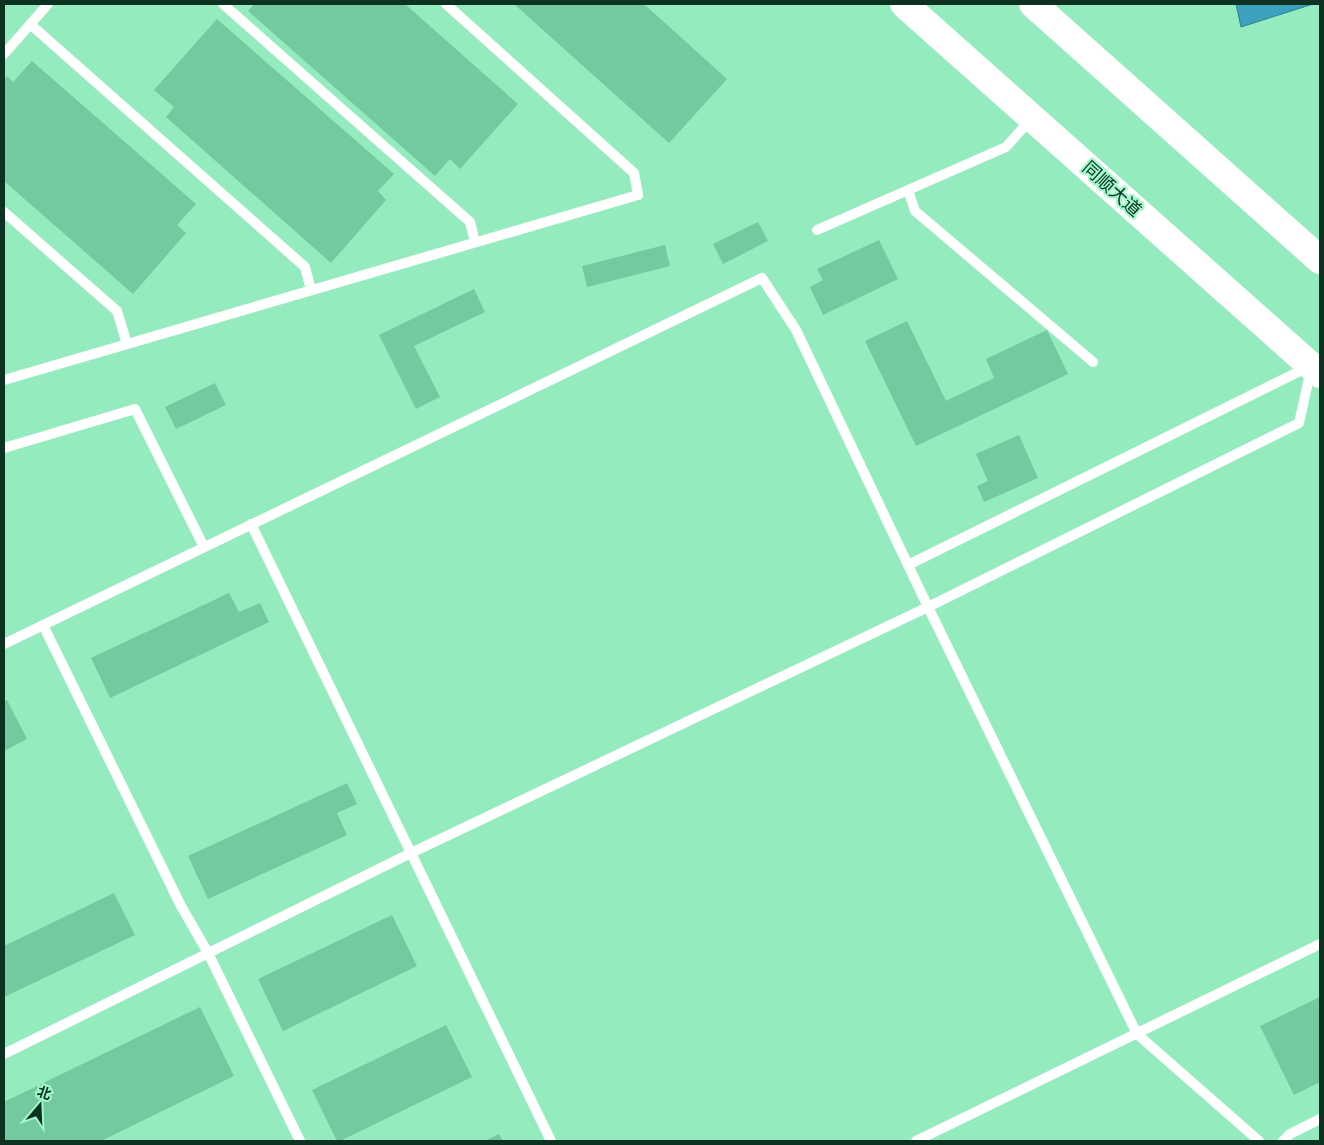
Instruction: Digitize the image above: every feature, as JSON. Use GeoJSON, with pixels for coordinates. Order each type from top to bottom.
{"type":"FeatureCollection","features":[{"type":"Feature","properties":{"kind":"main road","name":"同顺大道"},"geometry":{"type":"LineString","coordinates":[[904,4],[1316,367]]}},
{"type":"Feature","properties":{"kind":"main road"},"geometry":{"type":"LineString","coordinates":[[1033,4],[1320,260]]}},
{"type":"Feature","properties":{"kind":"lane"},"geometry":{"type":"LineString","coordinates":[[4,54],[48,4]]}},
{"type":"Feature","properties":{"kind":"lane"},"geometry":{"type":"LineString","coordinates":[[223,4],[470,222],[475,242]]}},
{"type":"Feature","properties":{"kind":"lane"},"geometry":{"type":"LineString","coordinates":[[4,380],[638,195],[634,173],[446,4]]}},
{"type":"Feature","properties":{"kind":"lane"},"geometry":{"type":"LineString","coordinates":[[30,24],[305,267],[311,290]]}},
{"type":"Feature","properties":{"kind":"lane"},"geometry":{"type":"LineString","coordinates":[[817,230],[1006,147],[1032,118]]}},
{"type":"Feature","properties":{"kind":"lane"},"geometry":{"type":"LineString","coordinates":[[908,190],[915,211],[1093,362]]}},
{"type":"Feature","properties":{"kind":"lane"},"geometry":{"type":"LineString","coordinates":[[4,212],[117,311],[127,344]]}},
{"type":"Feature","properties":{"kind":"lane"},"geometry":{"type":"LineString","coordinates":[[4,644],[762,278],[796,330],[928,607],[1137,1034],[1259,1141]]}},
{"type":"Feature","properties":{"kind":"lane"},"geometry":{"type":"LineString","coordinates":[[908,565],[1316,367]]}},
{"type":"Feature","properties":{"kind":"lane"},"geometry":{"type":"LineString","coordinates":[[4,1054],[411,853],[928,607],[1299,422],[1316,367]]}},
{"type":"Feature","properties":{"kind":"lane"},"geometry":{"type":"LineString","coordinates":[[4,448],[135,409],[204,547]]}},
{"type":"Feature","properties":{"kind":"lane"},"geometry":{"type":"LineString","coordinates":[[251,524],[551,1141]]}},
{"type":"Feature","properties":{"kind":"lane"},"geometry":{"type":"LineString","coordinates":[[43,625],[181,906],[208,953],[300,1141]]}},
{"type":"Feature","properties":{"kind":"lane"},"geometry":{"type":"LineString","coordinates":[[916,1141],[1320,944]]}},
{"type":"Feature","properties":{"kind":"lane"},"geometry":{"type":"LineString","coordinates":[[1282,1141],[1290,1134],[1320,1119]]}},
{"type":"Feature","properties":{"kind":"water"},"geometry":{"type":"Polygon","coordinates":[[[1236,4],[1313,4],[1241,27],[1236,4]]]}},
{"type":"Feature","properties":{"kind":"building"},"geometry":{"type":"Polygon","coordinates":[[[254,4],[405,4],[518,104],[460,169],[450,159],[435,176],[248,11],[254,4]]]}},
{"type":"Feature","properties":{"kind":"building"},"geometry":{"type":"Polygon","coordinates":[[[514,4],[644,4],[727,79],[669,143],[514,4]]]}},
{"type":"Feature","properties":{"kind":"building"},"geometry":{"type":"Polygon","coordinates":[[[217,19],[394,174],[378,191],[386,200],[331,263],[166,117],[174,107],[154,90],[217,19]]]}},
{"type":"Feature","properties":{"kind":"building"},"geometry":{"type":"Polygon","coordinates":[[[32,61],[196,204],[177,225],[186,233],[133,294],[4,181],[4,80],[7,76],[13,82],[32,61]]]}},
{"type":"Feature","properties":{"kind":"building"},"geometry":{"type":"Polygon","coordinates":[[[758,222],[768,241],[723,264],[713,244],[758,222]]]}},
{"type":"Feature","properties":{"kind":"building"},"geometry":{"type":"Polygon","coordinates":[[[879,240],[898,279],[823,315],[810,287],[823,280],[817,269],[879,240]]]}},
{"type":"Feature","properties":{"kind":"building"},"geometry":{"type":"Polygon","coordinates":[[[665,245],[670,266],[587,287],[582,266],[665,245]]]}},
{"type":"Feature","properties":{"kind":"building"},"geometry":{"type":"Polygon","coordinates":[[[474,289],[485,312],[414,346],[440,397],[416,409],[379,335],[474,289]]]}},
{"type":"Feature","properties":{"kind":"building"},"geometry":{"type":"Polygon","coordinates":[[[907,321],[946,401],[994,378],[986,359],[1047,330],[1068,374],[916,446],[865,341],[907,321]]]}},
{"type":"Feature","properties":{"kind":"building"},"geometry":{"type":"Polygon","coordinates":[[[215,383],[226,405],[176,429],[165,407],[215,383]]]}},
{"type":"Feature","properties":{"kind":"building"},"geometry":{"type":"Polygon","coordinates":[[[1019,435],[1038,478],[984,502],[977,486],[988,481],[976,454],[1019,435]]]}},
{"type":"Feature","properties":{"kind":"building"},"geometry":{"type":"Polygon","coordinates":[[[229,593],[239,612],[260,603],[269,622],[110,698],[91,658],[229,593]]]}},
{"type":"Feature","properties":{"kind":"building"},"geometry":{"type":"Polygon","coordinates":[[[7,700],[27,739],[4,751],[4,702],[7,700]]]}},
{"type":"Feature","properties":{"kind":"building"},"geometry":{"type":"Polygon","coordinates":[[[347,783],[357,804],[337,813],[347,835],[208,899],[188,856],[347,783]]]}},
{"type":"Feature","properties":{"kind":"building"},"geometry":{"type":"Polygon","coordinates":[[[114,893],[135,935],[4,997],[4,946],[114,893]]]}},
{"type":"Feature","properties":{"kind":"building"},"geometry":{"type":"Polygon","coordinates":[[[392,915],[417,966],[283,1031],[258,979],[392,915]]]}},
{"type":"Feature","properties":{"kind":"building"},"geometry":{"type":"Polygon","coordinates":[[[1320,997],[1320,1082],[1294,1095],[1260,1026],[1320,997]]]}},
{"type":"Feature","properties":{"kind":"building"},"geometry":{"type":"Polygon","coordinates":[[[200,1007],[234,1076],[101,1141],[4,1141],[4,1102],[200,1007]]]}},
{"type":"Feature","properties":{"kind":"building"},"geometry":{"type":"Polygon","coordinates":[[[446,1025],[472,1077],[337,1141],[312,1090],[446,1025]]]}},
{"type":"Feature","properties":{"kind":"building"},"geometry":{"type":"Polygon","coordinates":[[[499,1134],[503,1141],[485,1141],[499,1134]]]}}]}
